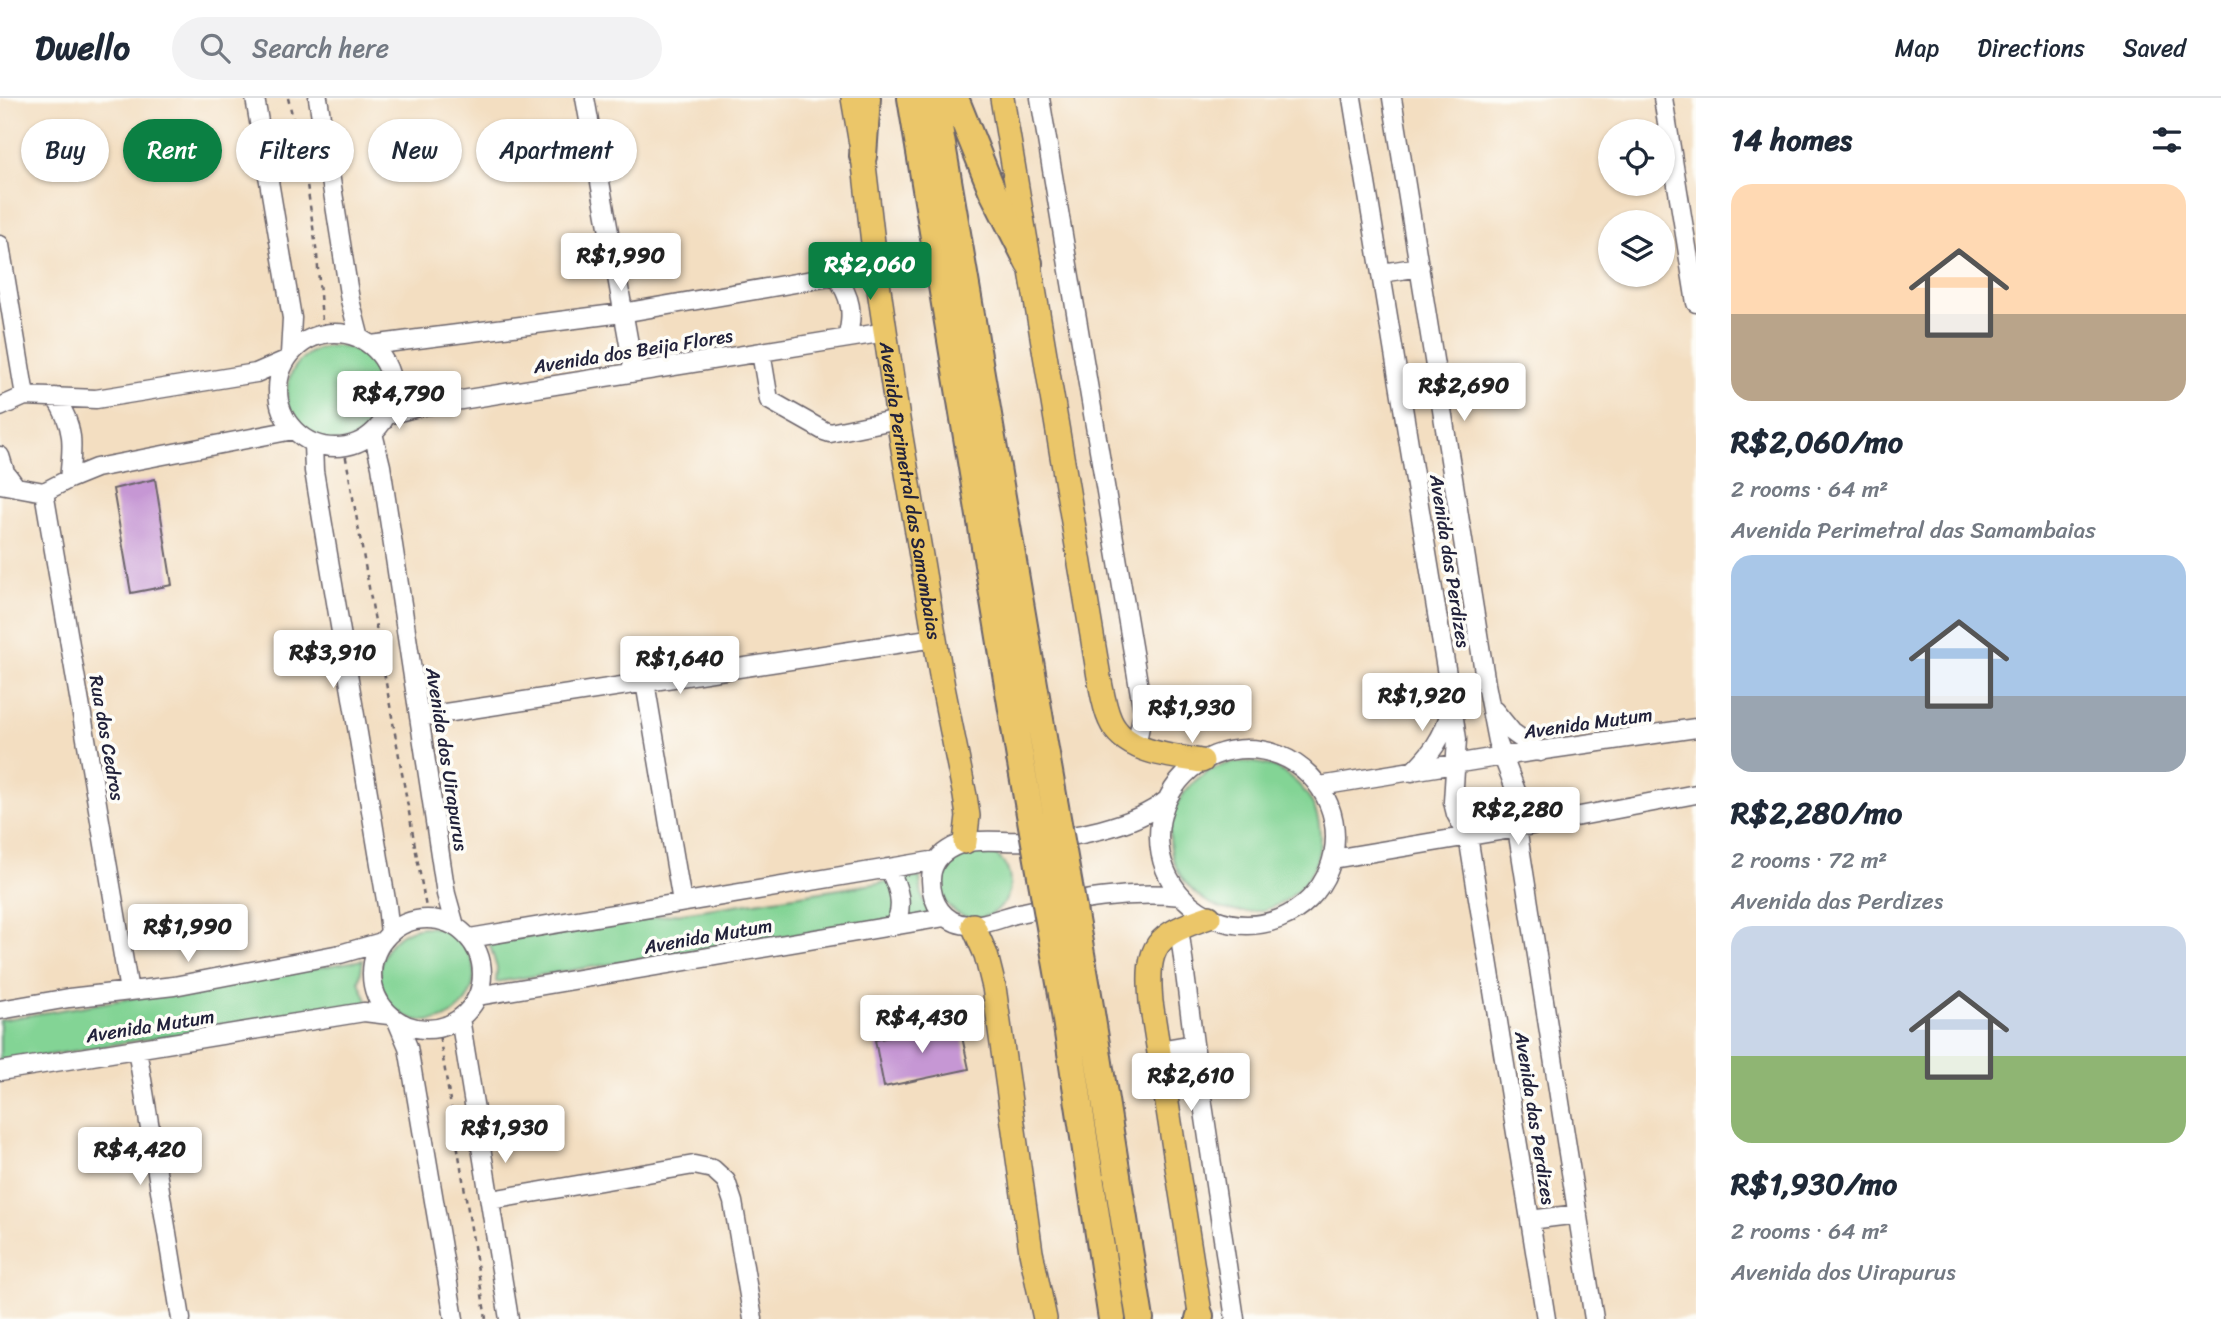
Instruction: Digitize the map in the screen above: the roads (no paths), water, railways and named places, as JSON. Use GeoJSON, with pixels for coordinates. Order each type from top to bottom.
{"type":"FeatureCollection","features":[{"type":"Feature","properties":{"kind":"highway"},"geometry":{"type":"LineString","coordinates":[[863,156],[867,98]]}},
{"type":"Feature","properties":{"kind":"highway"},"geometry":{"type":"LineString","coordinates":[[911,98],[1075,991],[1140,1319]]}},
{"type":"Feature","properties":{"kind":"highway"},"geometry":{"type":"LineString","coordinates":[[934,98],[1033,756]]}},
{"type":"Feature","properties":{"kind":"highway"},"geometry":{"type":"LineString","coordinates":[[954,98],[992,190],[1029,263]]}},
{"type":"Feature","properties":{"kind":"highway"},"geometry":{"type":"LineString","coordinates":[[1075,991],[1112,1319]]}},
{"type":"Feature","properties":{"kind":"main road","name":"Avenida Perimetral das Samambaias"},"geometry":{"type":"LineString","coordinates":[[853,98],[898,419],[934,638],[965,796],[968,816],[965,842]]}},
{"type":"Feature","properties":{"kind":"main road"},"geometry":{"type":"LineString","coordinates":[[1002,98],[1099,677],[1110,722],[1114,729],[1136,746],[1202,761]]}},
{"type":"Feature","properties":{"kind":"main road"},"geometry":{"type":"LineString","coordinates":[[1200,1318],[1149,970],[1151,956],[1170,932],[1209,916]]}},
{"type":"Feature","properties":{"kind":"main road"},"geometry":{"type":"LineString","coordinates":[[973,925],[986,955],[994,987],[1031,1252],[1045,1319]]}},
{"type":"Feature","properties":{"kind":"street"},"geometry":{"type":"LineString","coordinates":[[0,424],[3,406],[25,396],[96,399],[256,373],[288,357],[305,341],[323,334],[342,333],[366,342],[382,356],[389,370],[391,400],[387,415],[373,433],[360,442],[344,447],[328,447],[313,444],[293,430],[282,415],[277,396],[278,377],[288,357],[292,318],[255,98]]}},
{"type":"Feature","properties":{"kind":"street"},"geometry":{"type":"LineString","coordinates":[[318,98],[350,300],[366,342]]}},
{"type":"Feature","properties":{"kind":"street"},"geometry":{"type":"LineString","coordinates":[[585,98],[634,372]]}},
{"type":"Feature","properties":{"kind":"street"},"geometry":{"type":"LineString","coordinates":[[1040,98],[1143,712],[1136,746]]}},
{"type":"Feature","properties":{"kind":"street","name":"Avenida das Perdizes"},"geometry":{"type":"LineString","coordinates":[[1352,98],[1457,739],[1453,802],[1468,836],[1546,1319]]}},
{"type":"Feature","properties":{"kind":"street","name":"Avenida das Perdizes"},"geometry":{"type":"LineString","coordinates":[[1392,98],[1486,684],[1497,741],[1516,791],[1517,828],[1594,1319]]}},
{"type":"Feature","properties":{"kind":"street"},"geometry":{"type":"LineString","coordinates":[[1663,98],[1696,303]]}},
{"type":"Feature","properties":{"kind":"street"},"geometry":{"type":"LineString","coordinates":[[0,245],[25,396]]}},
{"type":"Feature","properties":{"kind":"street"},"geometry":{"type":"LineString","coordinates":[[1382,273],[1420,267]]}},
{"type":"Feature","properties":{"kind":"street","name":"Avenida dos Beija Flores"},"geometry":{"type":"LineString","coordinates":[[366,342],[622,313],[876,269]]}},
{"type":"Feature","properties":{"kind":"street"},"geometry":{"type":"LineString","coordinates":[[836,276],[846,289],[852,305],[852,322],[847,338]]}},
{"type":"Feature","properties":{"kind":"street","name":"Avenida dos Beija Flores"},"geometry":{"type":"LineString","coordinates":[[387,415],[418,407],[886,332]]}},
{"type":"Feature","properties":{"kind":"street"},"geometry":{"type":"LineString","coordinates":[[761,352],[769,400],[827,433],[898,419]]}},
{"type":"Feature","properties":{"kind":"street"},"geometry":{"type":"LineString","coordinates":[[55,397],[71,428],[73,445],[69,479]]}},
{"type":"Feature","properties":{"kind":"street"},"geometry":{"type":"LineString","coordinates":[[0,456],[8,486],[44,492],[96,468],[293,430]]}},
{"type":"Feature","properties":{"kind":"street","name":"Avenida dos Uirapurus"},"geometry":{"type":"LineString","coordinates":[[373,433],[381,466],[446,894],[455,926]]}},
{"type":"Feature","properties":{"kind":"street"},"geometry":{"type":"LineString","coordinates":[[313,444],[314,471],[387,906],[386,938]]}},
{"type":"Feature","properties":{"kind":"street","name":"Rua dos Cedros"},"geometry":{"type":"LineString","coordinates":[[44,492],[129,991]]}},
{"type":"Feature","properties":{"kind":"street"},"geometry":{"type":"LineString","coordinates":[[419,717],[934,638]]}},
{"type":"Feature","properties":{"kind":"street"},"geometry":{"type":"LineString","coordinates":[[645,682],[682,902]]}},
{"type":"Feature","properties":{"kind":"street"},"geometry":{"type":"LineString","coordinates":[[1411,772],[1432,753],[1442,736],[1452,705]]}},
{"type":"Feature","properties":{"kind":"street"},"geometry":{"type":"LineString","coordinates":[[1492,705],[1512,732],[1540,752]]}},
{"type":"Feature","properties":{"kind":"street","name":"Avenida Mutum"},"geometry":{"type":"LineString","coordinates":[[1320,786],[1457,766],[1503,756],[1696,729]]}},
{"type":"Feature","properties":{"kind":"street"},"geometry":{"type":"LineString","coordinates":[[1234,750],[1269,751],[1300,765],[1320,786],[1331,806],[1335,823],[1333,859],[1318,889],[1293,912],[1269,922],[1243,925],[1226,922],[1209,916],[1182,896],[1171,883],[1160,850],[1159,833],[1167,800],[1176,785],[1202,761],[1234,750]]}},
{"type":"Feature","properties":{"kind":"street"},"geometry":{"type":"LineString","coordinates":[[1333,859],[1517,828],[1696,793]]}},
{"type":"Feature","properties":{"kind":"street"},"geometry":{"type":"LineString","coordinates":[[1167,800],[1156,809],[1140,816],[1069,836],[1030,841],[965,842],[952,847],[937,860],[932,869],[932,893],[945,917],[964,925],[1094,897],[1145,894],[1182,896]]}},
{"type":"Feature","properties":{"kind":"street","name":"Avenida Mutum"},"geometry":{"type":"LineString","coordinates":[[470,938],[937,860]]}},
{"type":"Feature","properties":{"kind":"street"},"geometry":{"type":"LineString","coordinates":[[888,868],[898,887],[900,904],[893,926]]}},
{"type":"Feature","properties":{"kind":"street","name":"Avenida Mutum"},"geometry":{"type":"LineString","coordinates":[[478,996],[945,917]]}},
{"type":"Feature","properties":{"kind":"street"},"geometry":{"type":"LineString","coordinates":[[393,1018],[412,1028],[438,1028],[460,1018],[478,996],[482,982],[478,951],[470,938],[442,920],[428,919],[401,925],[386,938],[374,956],[372,972],[373,988],[379,1002],[393,1018],[408,1047],[454,1319]]}},
{"type":"Feature","properties":{"kind":"street"},"geometry":{"type":"LineString","coordinates":[[1179,927],[1235,1319]]}},
{"type":"Feature","properties":{"kind":"street","name":"Avenida Mutum"},"geometry":{"type":"LineString","coordinates":[[0,1010],[69,998],[174,986],[340,954],[386,938]]}},
{"type":"Feature","properties":{"kind":"street","name":"Avenida Mutum"},"geometry":{"type":"LineString","coordinates":[[0,1071],[364,1012],[393,1018]]}},
{"type":"Feature","properties":{"kind":"street"},"geometry":{"type":"LineString","coordinates":[[460,1018],[509,1319]]}},
{"type":"Feature","properties":{"kind":"street"},"geometry":{"type":"LineString","coordinates":[[1159,1050],[1194,1044]]}},
{"type":"Feature","properties":{"kind":"street"},"geometry":{"type":"LineString","coordinates":[[137,1049],[181,1319]]}},
{"type":"Feature","properties":{"kind":"street"},"geometry":{"type":"LineString","coordinates":[[491,1200],[694,1165],[713,1169],[726,1181],[733,1202],[753,1319]]}},
{"type":"Feature","properties":{"kind":"street"},"geometry":{"type":"LineString","coordinates":[[1530,1220],[1578,1214]]}}]}
